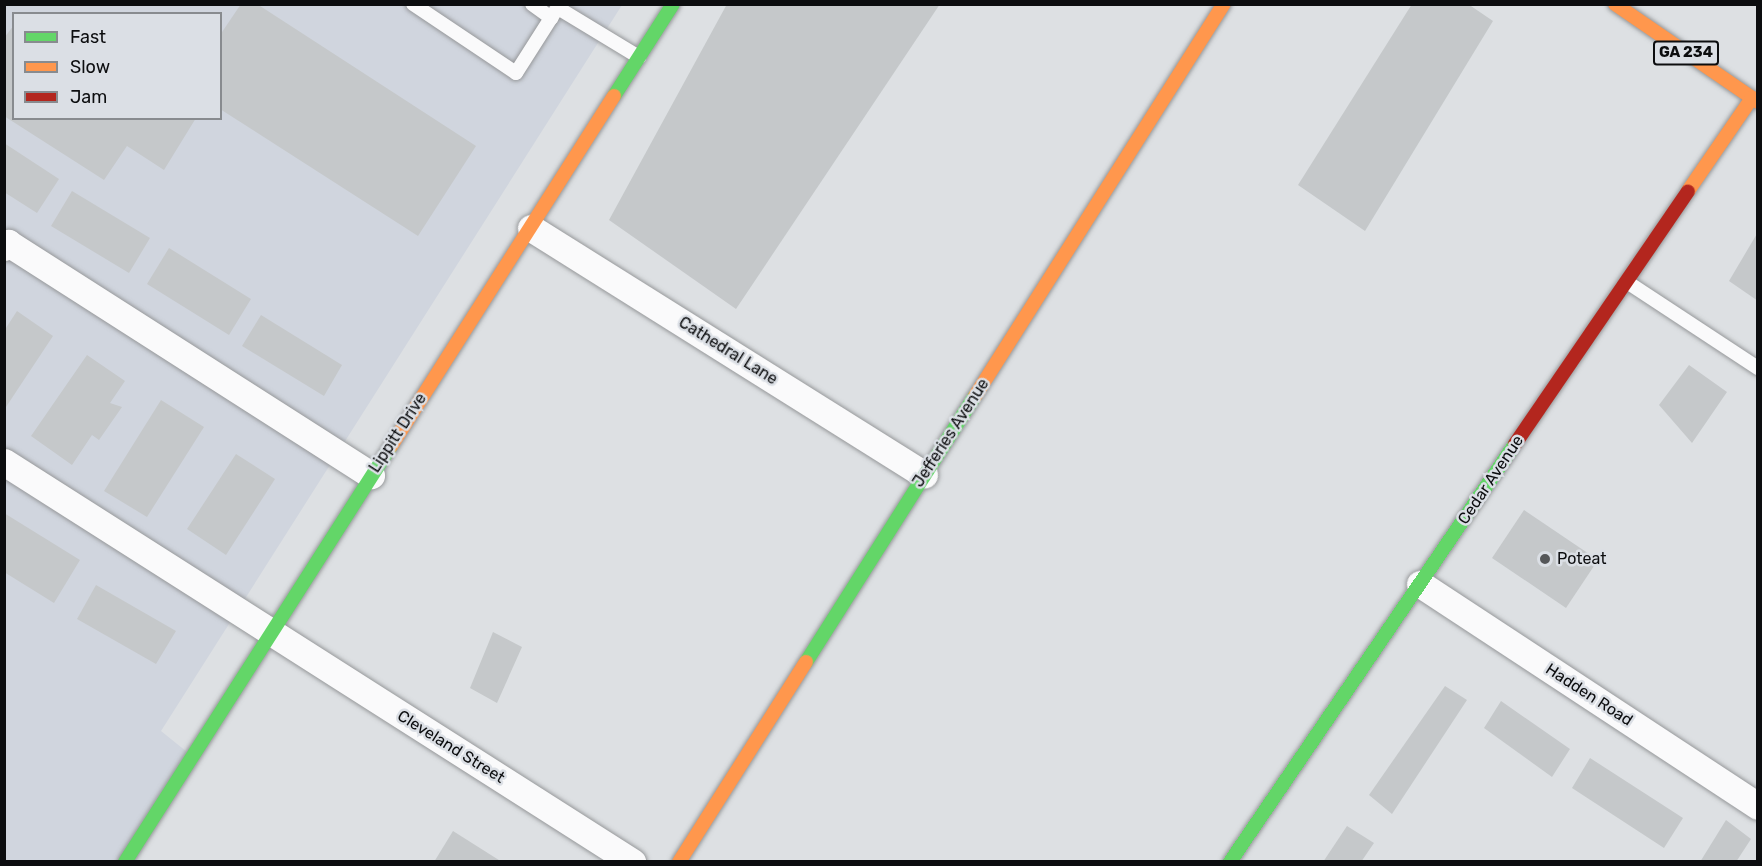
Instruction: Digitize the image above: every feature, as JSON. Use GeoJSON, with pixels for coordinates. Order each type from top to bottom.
{"type":"FeatureCollection","features":[{"type":"Feature","properties":{"kind":"street","name":"Lippitt Drive"},"geometry":{"type":"LineString","coordinates":[[125,861],[673,4]]}},
{"type":"Feature","properties":{"kind":"street","name":"Jefferies Avenue"},"geometry":{"type":"LineString","coordinates":[[679,861],[1224,4]]}},
{"type":"Feature","properties":{"kind":"street","name":"GA 234"},"geometry":{"type":"LineString","coordinates":[[1615,4],[1756,96]]}},
{"type":"Feature","properties":{"kind":"street","name":"Cedar Avenue"},"geometry":{"type":"LineString","coordinates":[[1230,861],[1756,96]]}},
{"type":"Feature","properties":{"kind":"street","name":"Cathedral Lane"},"geometry":{"type":"LineString","coordinates":[[531,228],[924,475]]}},
{"type":"Feature","properties":{"kind":"street"},"geometry":{"type":"LineString","coordinates":[[6,243],[371,475]]}},
{"type":"Feature","properties":{"kind":"street","name":"Cleveland Street"},"geometry":{"type":"LineString","coordinates":[[4,462],[269,634],[632,861]]}},
{"type":"Feature","properties":{"kind":"street","name":"Hadden Road"},"geometry":{"type":"LineString","coordinates":[[1420,584],[1758,806]]}},
{"type":"Feature","properties":{"kind":"lane"},"geometry":{"type":"LineString","coordinates":[[412,4],[516,74],[557,10]]}},
{"type":"Feature","properties":{"kind":"lane"},"geometry":{"type":"LineString","coordinates":[[532,4],[557,10],[639,57]]}},
{"type":"Feature","properties":{"kind":"lane"},"geometry":{"type":"LineString","coordinates":[[1626,282],[1758,368]]}},
{"type":"Feature","properties":{"kind":"shaded area"},"geometry":{"type":"Polygon","coordinates":[[[5,5],[622,5],[161,731],[192,756],[124,861],[5,862],[5,5]]]}},
{"type":"Feature","properties":{"kind":"building"},"geometry":{"type":"Polygon","coordinates":[[[241,4],[257,4],[476,146],[418,236],[222,110],[222,32],[241,4]]]}},
{"type":"Feature","properties":{"kind":"building"},"geometry":{"type":"Polygon","coordinates":[[[727,4],[940,4],[736,309],[609,220],[727,4]]]}},
{"type":"Feature","properties":{"kind":"building"},"geometry":{"type":"Polygon","coordinates":[[[1412,4],[1468,4],[1493,21],[1365,231],[1298,185],[1412,4]]]}},
{"type":"Feature","properties":{"kind":"building"},"geometry":{"type":"Polygon","coordinates":[[[12,28],[12,120],[195,120],[164,170],[127,146],[104,180],[4,116],[4,38],[12,28]]]}},
{"type":"Feature","properties":{"kind":"building"},"geometry":{"type":"Polygon","coordinates":[[[4,143],[59,179],[37,213],[4,192],[4,143]]]}},
{"type":"Feature","properties":{"kind":"building"},"geometry":{"type":"Polygon","coordinates":[[[72,191],[150,238],[129,273],[51,226],[72,191]]]}},
{"type":"Feature","properties":{"kind":"building"},"geometry":{"type":"Polygon","coordinates":[[[1758,232],[1758,301],[1729,281],[1758,232]]]}},
{"type":"Feature","properties":{"kind":"building"},"geometry":{"type":"Polygon","coordinates":[[[169,248],[251,299],[229,335],[147,284],[169,248]]]}},
{"type":"Feature","properties":{"kind":"building"},"geometry":{"type":"Polygon","coordinates":[[[17,311],[53,336],[4,410],[4,331],[17,311]]]}},
{"type":"Feature","properties":{"kind":"building"},"geometry":{"type":"Polygon","coordinates":[[[261,315],[342,365],[324,396],[242,346],[261,315]]]}},
{"type":"Feature","properties":{"kind":"building"},"geometry":{"type":"Polygon","coordinates":[[[87,355],[125,381],[110,403],[122,407],[99,440],[92,435],[72,465],[31,436],[87,355]]]}},
{"type":"Feature","properties":{"kind":"building"},"geometry":{"type":"Polygon","coordinates":[[[1689,365],[1727,392],[1692,443],[1659,405],[1689,365]]]}},
{"type":"Feature","properties":{"kind":"building"},"geometry":{"type":"Polygon","coordinates":[[[161,400],[204,427],[147,517],[104,491],[161,400]]]}},
{"type":"Feature","properties":{"kind":"building"},"geometry":{"type":"Polygon","coordinates":[[[236,454],[275,479],[226,555],[187,529],[236,454]]]}},
{"type":"Feature","properties":{"kind":"building","name":"Poteat"},"geometry":{"type":"Polygon","coordinates":[[[1524,510],[1598,560],[1566,608],[1492,558],[1524,510]]]}},
{"type":"Feature","properties":{"kind":"building"},"geometry":{"type":"Polygon","coordinates":[[[4,513],[80,560],[54,603],[4,572],[4,513]]]}},
{"type":"Feature","properties":{"kind":"building"},"geometry":{"type":"Polygon","coordinates":[[[96,585],[176,631],[156,664],[77,619],[96,585]]]}},
{"type":"Feature","properties":{"kind":"building"},"geometry":{"type":"Polygon","coordinates":[[[493,632],[522,647],[497,703],[470,688],[493,632]]]}},
{"type":"Feature","properties":{"kind":"building"},"geometry":{"type":"Polygon","coordinates":[[[1445,686],[1467,700],[1392,814],[1369,795],[1445,686]]]}},
{"type":"Feature","properties":{"kind":"building"},"geometry":{"type":"Polygon","coordinates":[[[1501,701],[1570,749],[1552,777],[1484,728],[1501,701]]]}},
{"type":"Feature","properties":{"kind":"building"},"geometry":{"type":"Polygon","coordinates":[[[1590,758],[1683,818],[1664,848],[1572,788],[1590,758]]]}},
{"type":"Feature","properties":{"kind":"building"},"geometry":{"type":"Polygon","coordinates":[[[1726,820],[1751,839],[1736,862],[1700,862],[1726,820]]]}},
{"type":"Feature","properties":{"kind":"building"},"geometry":{"type":"Polygon","coordinates":[[[1347,826],[1374,843],[1361,862],[1323,862],[1347,826]]]}},
{"type":"Feature","properties":{"kind":"building"},"geometry":{"type":"Polygon","coordinates":[[[453,831],[502,862],[434,862],[453,831]]]}},
{"type":"Feature","properties":{"kind":"traffic: fast"},"geometry":{"type":"LineString","coordinates":[[614,96],[673,4]]}},
{"type":"Feature","properties":{"kind":"traffic: fast"},"geometry":{"type":"LineString","coordinates":[[806,662],[975,396]]}},
{"type":"Feature","properties":{"kind":"traffic: fast"},"geometry":{"type":"LineString","coordinates":[[1230,862],[1515,444]]}},
{"type":"Feature","properties":{"kind":"traffic: fast"},"geometry":{"type":"LineString","coordinates":[[125,862],[391,446]]}},
{"type":"Feature","properties":{"kind":"traffic: slow"},"geometry":{"type":"LineString","coordinates":[[975,396],[1224,4]]}},
{"type":"Feature","properties":{"kind":"traffic: slow"},"geometry":{"type":"LineString","coordinates":[[1615,4],[1758,102]]}},
{"type":"Feature","properties":{"kind":"traffic: slow"},"geometry":{"type":"LineString","coordinates":[[391,446],[614,96]]}},
{"type":"Feature","properties":{"kind":"traffic: slow"},"geometry":{"type":"LineString","coordinates":[[1688,191],[1752,98]]}},
{"type":"Feature","properties":{"kind":"traffic: slow"},"geometry":{"type":"LineString","coordinates":[[679,862],[806,662]]}},
{"type":"Feature","properties":{"kind":"traffic: jam"},"geometry":{"type":"LineString","coordinates":[[1515,444],[1688,191]]}},
{"type":"Feature","properties":{"kind":"place","name":"Poteat"},"geometry":{"type":"Point","coordinates":[1545,559]}}]}
